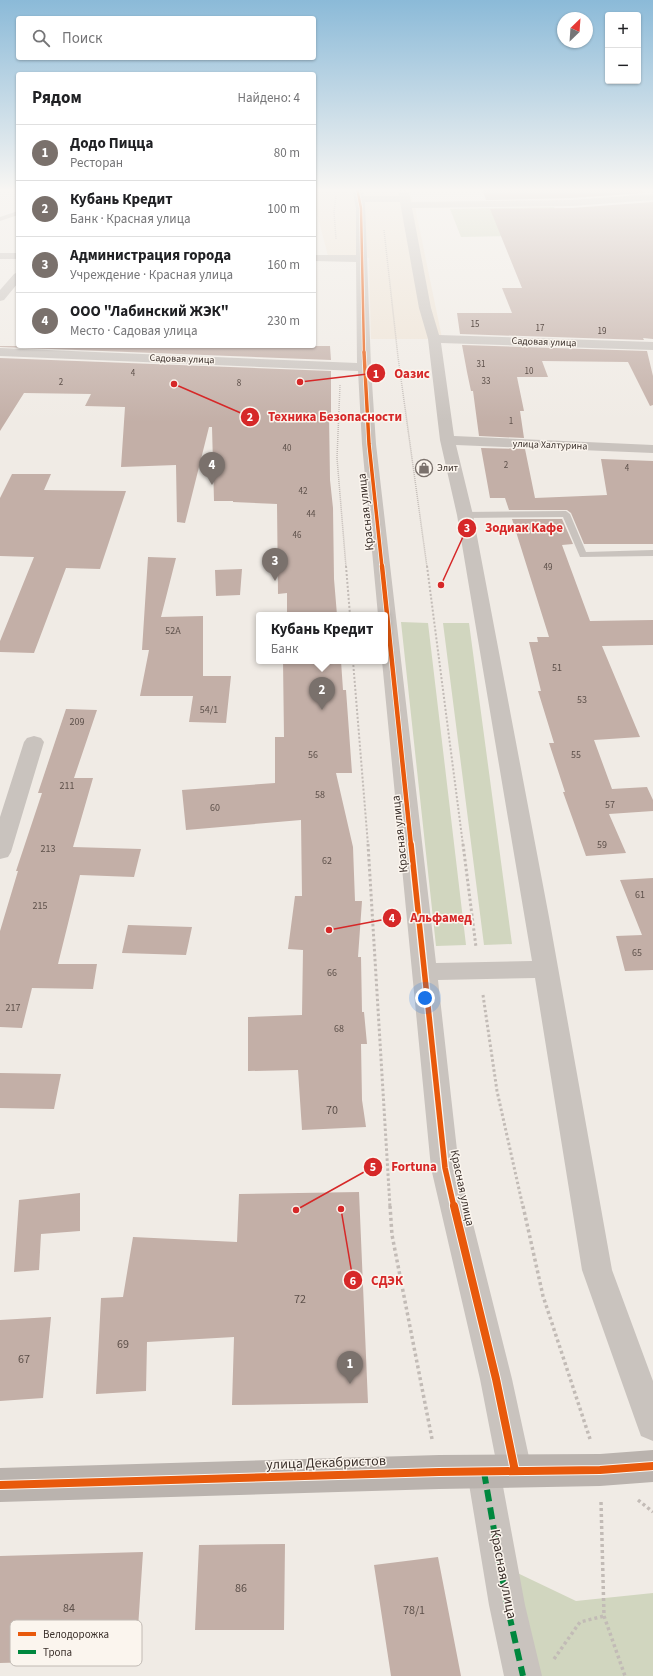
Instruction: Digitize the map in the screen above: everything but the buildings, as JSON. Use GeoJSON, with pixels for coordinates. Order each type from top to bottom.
{"type":"FeatureCollection","features":[{"type":"Feature","properties":{"kind":"street","name":"Красная улица"},"geometry":{"type":"LineString","coordinates":[[362,266],[364,367],[370,452],[387,612]]}},
{"type":"Feature","properties":{"kind":"street"},"geometry":{"type":"LineString","coordinates":[[417,266],[425,308],[434,339],[446,440],[466,515],[546,969],[597,1270],[653,1425]]}},
{"type":"Feature","properties":{"kind":"street"},"geometry":{"type":"LineString","coordinates":[[0,297],[16,278]]}},
{"type":"Feature","properties":{"kind":"street","name":"Садовая улица"},"geometry":{"type":"LineString","coordinates":[[434,339],[653,346]]}},
{"type":"Feature","properties":{"kind":"street","name":"Садовая улица"},"geometry":{"type":"LineString","coordinates":[[0,352],[364,367]]}},
{"type":"Feature","properties":{"kind":"street","name":"улица Халтурина"},"geometry":{"type":"LineString","coordinates":[[446,440],[653,449]]}},
{"type":"Feature","properties":{"kind":"street","name":"Красная улица"},"geometry":{"type":"LineString","coordinates":[[388,625],[445,1168],[496,1379],[508,1605],[537,1670]]}},
{"type":"Feature","properties":{"kind":"street"},"geometry":{"type":"LineString","coordinates":[[0,852],[34,742]]}},
{"type":"Feature","properties":{"kind":"street"},"geometry":{"type":"LineString","coordinates":[[424,972],[546,969]]}},
{"type":"Feature","properties":{"kind":"street","name":"улица Декабристов"},"geometry":{"type":"LineString","coordinates":[[0,1485],[438,1472],[600,1470],[653,1466]]}},
{"type":"Feature","properties":{"kind":"lane"},"geometry":{"type":"LineString","coordinates":[[466,515],[566,514],[583,555],[653,552]]}},
{"type":"Feature","properties":{"kind":"path"},"geometry":{"type":"LineString","coordinates":[[388,266],[397,351],[435,625],[479,971],[497,1091],[543,1296],[600,1470],[604,1616],[625,1676]]}},
{"type":"Feature","properties":{"kind":"path"},"geometry":{"type":"LineString","coordinates":[[341,366],[337,458],[350,612]]}},
{"type":"Feature","properties":{"kind":"path"},"geometry":{"type":"LineString","coordinates":[[353,664],[370,864],[392,1234],[438,1472]]}},
{"type":"Feature","properties":{"kind":"path"},"geometry":{"type":"LineString","coordinates":[[537,1670],[580,1622],[604,1616]]}},
{"type":"Feature","properties":{"kind":"green space"},"geometry":{"type":"Polygon","coordinates":[[[401,622],[428,623],[466,945],[436,946],[401,622]]]}},
{"type":"Feature","properties":{"kind":"green space"},"geometry":{"type":"Polygon","coordinates":[[[443,623],[469,623],[512,944],[484,945],[443,623]]]}},
{"type":"Feature","properties":{"kind":"green space"},"geometry":{"type":"Polygon","coordinates":[[[509,1569],[576,1601],[653,1593],[653,1676],[534,1676],[509,1569]]]}},
{"type":"Feature","properties":{"kind":"shaded area"},"geometry":{"type":"Polygon","coordinates":[[[369,266],[427,266],[442,338],[371,339],[369,266]]]}},
{"type":"Feature","properties":{"kind":"marked path"},"geometry":{"type":"LineString","coordinates":[[484,1472],[507,1605],[523,1676]]}},
{"type":"Feature","properties":{"kind":"cycle path"},"geometry":{"type":"LineString","coordinates":[[362,266],[364,367],[369,444],[387,612]]}},
{"type":"Feature","properties":{"kind":"cycle path"},"geometry":{"type":"LineString","coordinates":[[388,625],[445,1168],[496,1379],[515,1471]]}},
{"type":"Feature","properties":{"kind":"cycle path"},"geometry":{"type":"LineString","coordinates":[[0,1485],[439,1472],[600,1470],[653,1466]]}},
{"type":"Feature","properties":{"kind":"place","name":"Оазис"},"geometry":{"type":"Point","coordinates":[300,382]}},
{"type":"Feature","properties":{"kind":"place","name":"Техника Безопасности"},"geometry":{"type":"Point","coordinates":[174,384]}},
{"type":"Feature","properties":{"kind":"place","name":"Элит"},"geometry":{"type":"Point","coordinates":[424,468]}},
{"type":"Feature","properties":{"kind":"place","name":"ООО \"Лабинский ЖЭК\""},"geometry":{"type":"Point","coordinates":[212,485]}},
{"type":"Feature","properties":{"kind":"place","name":"Администрация города"},"geometry":{"type":"Point","coordinates":[275,581]}},
{"type":"Feature","properties":{"kind":"place","name":"Зодиак Кафе"},"geometry":{"type":"Point","coordinates":[441,585]}},
{"type":"Feature","properties":{"kind":"place","name":"Кубань Кредит"},"geometry":{"type":"Point","coordinates":[322,710]}},
{"type":"Feature","properties":{"kind":"place","name":"Альфамед"},"geometry":{"type":"Point","coordinates":[329,930]}},
{"type":"Feature","properties":{"kind":"place","name":"СДЭК"},"geometry":{"type":"Point","coordinates":[341,1209]}},
{"type":"Feature","properties":{"kind":"place","name":"Fortuna"},"geometry":{"type":"Point","coordinates":[296,1210]}},
{"type":"Feature","properties":{"kind":"place","name":"Додо Пицца"},"geometry":{"type":"Point","coordinates":[350,1384]}}]}
